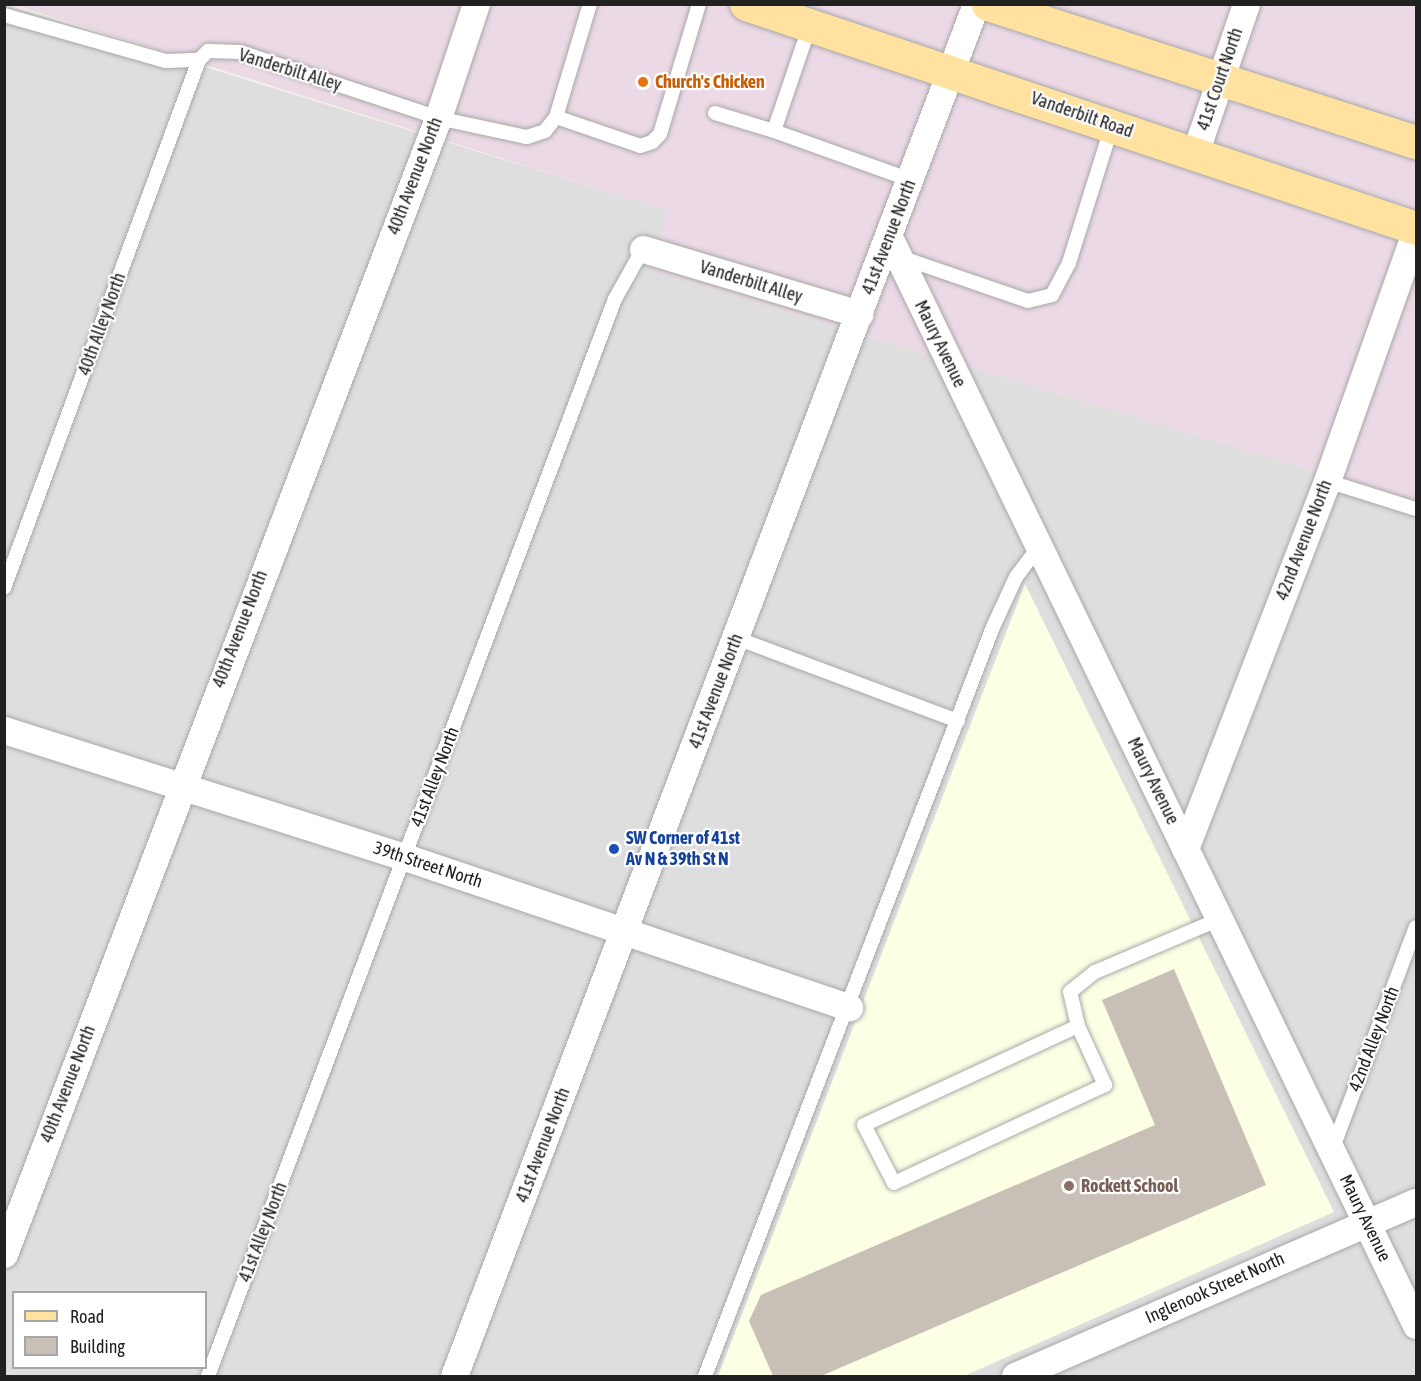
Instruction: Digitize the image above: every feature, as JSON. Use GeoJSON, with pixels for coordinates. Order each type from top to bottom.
{"type":"FeatureCollection","features":[{"type":"Feature","properties":{"kind":"main road","name":"Vanderbilt Road"},"geometry":{"type":"LineString","coordinates":[[746,4],[952,71],[1416,229]]}},
{"type":"Feature","properties":{"kind":"main road"},"geometry":{"type":"LineString","coordinates":[[988,4],[1416,142]]}},
{"type":"Feature","properties":{"kind":"street","name":"40th Avenue North"},"geometry":{"type":"LineString","coordinates":[[4,1254],[179,788],[438,118],[476,4]]}},
{"type":"Feature","properties":{"kind":"street","name":"41st Avenue North"},"geometry":{"type":"LineString","coordinates":[[454,1377],[860,314],[893,247],[911,180],[976,4]]}},
{"type":"Feature","properties":{"kind":"street","name":"41st Court North"},"geometry":{"type":"LineString","coordinates":[[1195,153],[1246,4]]}},
{"type":"Feature","properties":{"kind":"street","name":"42nd Avenue North"},"geometry":{"type":"LineString","coordinates":[[1185,849],[1327,481],[1416,229]]}},
{"type":"Feature","properties":{"kind":"street","name":"Maury Avenue"},"geometry":{"type":"LineString","coordinates":[[893,247],[1416,1324]]}},
{"type":"Feature","properties":{"kind":"street","name":"Vanderbilt Alley"},"geometry":{"type":"LineString","coordinates":[[643,249],[860,314]]}},
{"type":"Feature","properties":{"kind":"street","name":"39th Street North"},"geometry":{"type":"LineString","coordinates":[[4,730],[179,788],[405,857],[849,1007]]}},
{"type":"Feature","properties":{"kind":"street","name":"Inglenook Street North"},"geometry":{"type":"LineString","coordinates":[[1015,1377],[1366,1220],[1416,1202]]}},
{"type":"Feature","properties":{"kind":"lane"},"geometry":{"type":"LineString","coordinates":[[438,118],[527,137],[545,131],[556,117],[590,4]]}},
{"type":"Feature","properties":{"kind":"lane"},"geometry":{"type":"LineString","coordinates":[[556,117],[640,146],[652,142],[660,134],[699,4]]}},
{"type":"Feature","properties":{"kind":"lane","name":"Vanderbilt Alley"},"geometry":{"type":"LineString","coordinates":[[4,15],[166,61],[200,60],[208,51],[240,52],[438,118]]}},
{"type":"Feature","properties":{"kind":"lane"},"geometry":{"type":"LineString","coordinates":[[774,131],[810,25]]}},
{"type":"Feature","properties":{"kind":"lane","name":"40th Alley North"},"geometry":{"type":"LineString","coordinates":[[4,588],[200,60]]}},
{"type":"Feature","properties":{"kind":"lane"},"geometry":{"type":"LineString","coordinates":[[715,113],[774,131],[911,180]]}},
{"type":"Feature","properties":{"kind":"lane"},"geometry":{"type":"LineString","coordinates":[[893,247],[1028,301],[1052,295],[1069,263],[1112,125]]}},
{"type":"Feature","properties":{"kind":"lane","name":"41st Alley North"},"geometry":{"type":"LineString","coordinates":[[208,1377],[615,299],[643,249]]}},
{"type":"Feature","properties":{"kind":"lane"},"geometry":{"type":"LineString","coordinates":[[1327,481],[1416,509]]}},
{"type":"Feature","properties":{"kind":"lane"},"geometry":{"type":"LineString","coordinates":[[705,1377],[958,721],[1012,587],[1039,547]]}},
{"type":"Feature","properties":{"kind":"lane"},"geometry":{"type":"LineString","coordinates":[[736,638],[958,721]]}},
{"type":"Feature","properties":{"kind":"lane"},"geometry":{"type":"LineString","coordinates":[[1078,1026],[864,1125],[894,1183],[1105,1085],[1078,1026],[1070,992],[1095,972],[1220,919]]}},
{"type":"Feature","properties":{"kind":"lane","name":"42nd Alley North"},"geometry":{"type":"LineString","coordinates":[[1332,1150],[1416,927]]}},
{"type":"Feature","properties":{"kind":"shaded area"},"geometry":{"type":"Polygon","coordinates":[[[5,5],[669,211],[650,270],[1416,502],[1416,1376],[5,1376],[5,5]]]}},
{"type":"Feature","properties":{"kind":"shaded area"},"geometry":{"type":"Polygon","coordinates":[[[16,5],[1416,5],[1416,502],[649,270],[668,211],[16,5]]]}},
{"type":"Feature","properties":{"kind":"shaded area"},"geometry":{"type":"Polygon","coordinates":[[[1025,584],[1334,1212],[964,1376],[718,1376],[1025,584]]]}},
{"type":"Feature","properties":{"kind":"building"},"geometry":{"type":"Polygon","coordinates":[[[1174,969],[1266,1185],[821,1376],[773,1376],[749,1321],[761,1295],[1155,1125],[1102,1000],[1174,969]]]}},
{"type":"Feature","properties":{"kind":"place","name":"Church's Chicken"},"geometry":{"type":"Point","coordinates":[643,82]}},
{"type":"Feature","properties":{"kind":"place","name":"SW Corner of 41st Av N & 39th St N"},"geometry":{"type":"Point","coordinates":[614,849]}},
{"type":"Feature","properties":{"kind":"place","name":"Rockett School"},"geometry":{"type":"Point","coordinates":[1069,1186]}}]}
